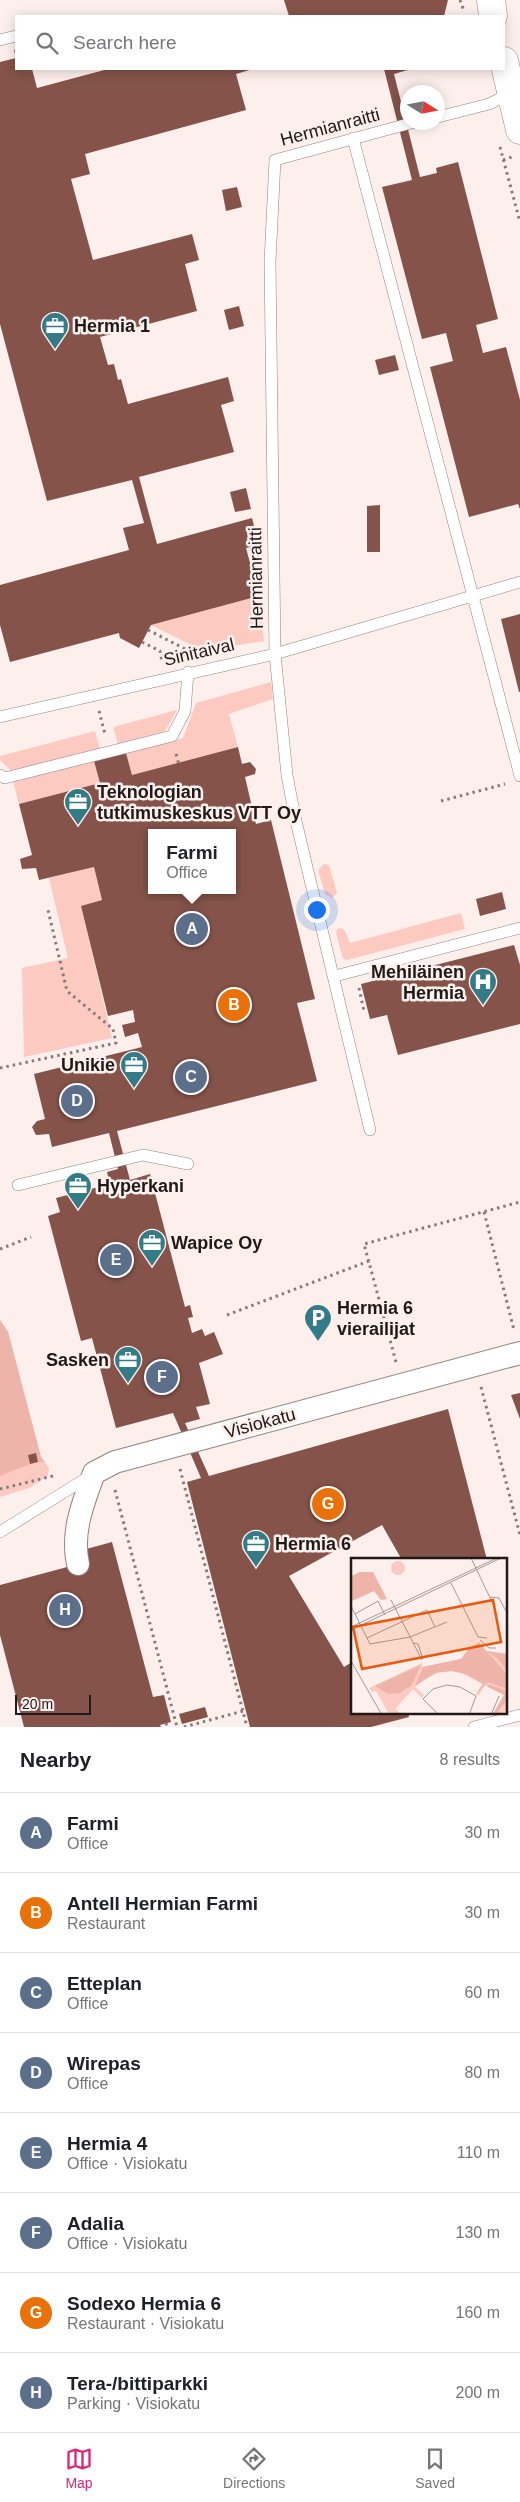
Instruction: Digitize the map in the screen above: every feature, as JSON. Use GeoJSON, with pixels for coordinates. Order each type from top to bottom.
{"type":"FeatureCollection","features":[{"type":"Feature","properties":{"kind":"street"},"geometry":{"type":"LineString","coordinates":[[505,64],[516,92],[520,130]]}},
{"type":"Feature","properties":{"kind":"street","name":"Visiokatu"},"geometry":{"type":"LineString","coordinates":[[94,1473],[124,1460],[475,1365],[518,1344]]}},
{"type":"Feature","properties":{"kind":"street"},"geometry":{"type":"LineString","coordinates":[[78,1564],[74,1547],[77,1525],[94,1473]]}},
{"type":"Feature","properties":{"kind":"lane"},"geometry":{"type":"LineString","coordinates":[[0,40],[15,36]]}},
{"type":"Feature","properties":{"kind":"lane"},"geometry":{"type":"LineString","coordinates":[[445,115],[488,104],[516,92]]}},
{"type":"Feature","properties":{"kind":"lane","name":"Hermianraitti"},"geometry":{"type":"LineString","coordinates":[[370,1130],[335,976],[295,817],[287,775],[274,654],[270,262],[275,160],[400,126]]}},
{"type":"Feature","properties":{"kind":"lane"},"geometry":{"type":"LineString","coordinates":[[353,138],[474,595],[516,779]]}},
{"type":"Feature","properties":{"kind":"lane","name":"Sinitaival"},"geometry":{"type":"LineString","coordinates":[[0,717],[188,672],[274,654],[520,582]]}},
{"type":"Feature","properties":{"kind":"lane"},"geometry":{"type":"LineString","coordinates":[[0,775],[6,778],[172,736],[185,711],[188,672]]}},
{"type":"Feature","properties":{"kind":"lane"},"geometry":{"type":"LineString","coordinates":[[335,976],[520,928]]}},
{"type":"Feature","properties":{"kind":"lane"},"geometry":{"type":"LineString","coordinates":[[18,1185],[143,1154],[188,1164]]}},
{"type":"Feature","properties":{"kind":"lane"},"geometry":{"type":"LineString","coordinates":[[0,1532],[94,1473]]}},
{"type":"Feature","properties":{"kind":"lane"},"geometry":{"type":"LineString","coordinates":[[474,1727],[520,1714]]}},
{"type":"Feature","properties":{"kind":"path"},"geometry":{"type":"LineString","coordinates":[[503,160],[520,155]]}},
{"type":"Feature","properties":{"kind":"path"},"geometry":{"type":"LineString","coordinates":[[148,630],[219,666]]}},
{"type":"Feature","properties":{"kind":"path"},"geometry":{"type":"LineString","coordinates":[[142,642],[160,651]]}},
{"type":"Feature","properties":{"kind":"path"},"geometry":{"type":"LineString","coordinates":[[441,801],[516,779]]}},
{"type":"Feature","properties":{"kind":"path"},"geometry":{"type":"LineString","coordinates":[[0,1068],[116,1043],[113,1029],[67,991],[48,910]]}},
{"type":"Feature","properties":{"kind":"path"},"geometry":{"type":"LineString","coordinates":[[397,1364],[364,1244],[520,1202]]}},
{"type":"Feature","properties":{"kind":"path"},"geometry":{"type":"LineString","coordinates":[[484,1212],[518,1344]]}},
{"type":"Feature","properties":{"kind":"path"},"geometry":{"type":"LineString","coordinates":[[0,1249],[31,1237]]}},
{"type":"Feature","properties":{"kind":"path"},"geometry":{"type":"LineString","coordinates":[[227,1315],[369,1262]]}},
{"type":"Feature","properties":{"kind":"path"},"geometry":{"type":"LineString","coordinates":[[475,1365],[520,1535]]}},
{"type":"Feature","properties":{"kind":"path"},"geometry":{"type":"LineString","coordinates":[[178,1462],[247,1727]]}},
{"type":"Feature","properties":{"kind":"path"},"geometry":{"type":"LineString","coordinates":[[114,1488],[176,1727]]}},
{"type":"Feature","properties":{"kind":"path"},"geometry":{"type":"LineString","coordinates":[[184,1727],[242,1711]]}},
{"type":"Feature","properties":{"kind":"shaded area"},"geometry":{"type":"Polygon","coordinates":[[[259,596],[264,641],[204,651],[151,625],[259,596]]]}},
{"type":"Feature","properties":{"kind":"shaded area"},"geometry":{"type":"Polygon","coordinates":[[[271,682],[273,699],[229,714],[238,747],[132,775],[126,753],[183,738],[196,703],[271,682]]]}},
{"type":"Feature","properties":{"kind":"shaded area"},"geometry":{"type":"Polygon","coordinates":[[[177,710],[165,731],[118,744],[113,727],[177,710]]]}},
{"type":"Feature","properties":{"kind":"shaded area"},"geometry":{"type":"Polygon","coordinates":[[[95,731],[100,749],[11,771],[0,760],[0,756],[95,731]]]}},
{"type":"Feature","properties":{"kind":"shaded area"},"geometry":{"type":"Polygon","coordinates":[[[94,761],[100,783],[19,804],[13,782],[94,761]]]}},
{"type":"Feature","properties":{"kind":"shaded area"},"geometry":{"type":"Polygon","coordinates":[[[324,864],[329,865],[337,893],[332,898],[325,894],[318,870],[324,864]]]}},
{"type":"Feature","properties":{"kind":"shaded area"},"geometry":{"type":"Polygon","coordinates":[[[94,867],[102,900],[81,906],[112,1038],[24,1057],[22,968],[68,958],[49,878],[94,867]]]}},
{"type":"Feature","properties":{"kind":"shaded area"},"geometry":{"type":"Polygon","coordinates":[[[461,913],[465,929],[347,960],[343,959],[336,933],[337,929],[341,928],[345,931],[350,943],[461,913]]]}},
{"type":"Feature","properties":{"kind":"shaded area"},"geometry":{"type":"Polygon","coordinates":[[[0,1320],[8,1332],[41,1458],[49,1468],[48,1476],[29,1488],[0,1497],[0,1320]]]}},
{"type":"Feature","properties":{"kind":"shaded area"},"geometry":{"type":"Polygon","coordinates":[[[0,1320],[8,1332],[41,1457],[45,1462],[38,1462],[36,1453],[28,1455],[30,1464],[0,1476],[0,1320]]]}},
{"type":"Feature","properties":{"kind":"building"},"geometry":{"type":"Polygon","coordinates":[[[284,0],[448,0],[444,15],[289,15],[284,0]]]}},
{"type":"Feature","properties":{"kind":"building","name":"Hermia 1"},"geometry":{"type":"Polygon","coordinates":[[[15,58],[15,70],[32,70],[37,88],[104,70],[250,70],[236,74],[246,110],[85,154],[90,174],[71,179],[93,260],[192,234],[199,260],[185,264],[197,311],[100,337],[108,365],[114,364],[118,380],[121,379],[128,404],[228,377],[234,401],[221,405],[234,452],[139,477],[157,544],[252,518],[259,545],[246,548],[259,596],[151,625],[139,648],[120,638],[119,633],[10,662],[0,625],[0,585],[129,550],[123,528],[144,523],[132,480],[47,501],[0,324],[0,62],[15,58]]]}},
{"type":"Feature","properties":{"kind":"building"},"geometry":{"type":"Polygon","coordinates":[[[384,70],[408,70],[394,74],[400,98],[400,130],[408,130],[420,177],[437,173],[436,168],[458,162],[498,319],[476,325],[483,353],[506,347],[520,400],[520,509],[518,504],[469,517],[430,367],[453,361],[446,333],[422,339],[382,187],[412,180],[384,70]]]}},
{"type":"Feature","properties":{"kind":"building"},"geometry":{"type":"Polygon","coordinates":[[[237,187],[242,207],[226,211],[222,190],[237,187]]]}},
{"type":"Feature","properties":{"kind":"building"},"geometry":{"type":"Polygon","coordinates":[[[239,306],[244,326],[229,330],[224,310],[239,306]]]}},
{"type":"Feature","properties":{"kind":"building"},"geometry":{"type":"Polygon","coordinates":[[[395,355],[399,370],[379,375],[375,360],[395,355]]]}},
{"type":"Feature","properties":{"kind":"building"},"geometry":{"type":"Polygon","coordinates":[[[246,488],[251,509],[235,512],[230,492],[246,488]]]}},
{"type":"Feature","properties":{"kind":"building"},"geometry":{"type":"Polygon","coordinates":[[[380,505],[380,552],[367,552],[367,506],[380,505]]]}},
{"type":"Feature","properties":{"kind":"building"},"geometry":{"type":"Polygon","coordinates":[[[520,614],[520,692],[519,692],[501,619],[520,614]]]}},
{"type":"Feature","properties":{"kind":"building"},"geometry":{"type":"Polygon","coordinates":[[[238,747],[242,764],[250,762],[256,769],[255,774],[245,777],[256,824],[271,820],[315,999],[297,1003],[317,1081],[117,1131],[130,1180],[150,1174],[185,1307],[190,1305],[193,1317],[188,1318],[192,1333],[202,1329],[205,1336],[214,1332],[223,1354],[199,1363],[210,1404],[196,1407],[200,1419],[185,1423],[209,1476],[448,1409],[486,1558],[401,1558],[382,1525],[289,1576],[344,1667],[351,1663],[351,1714],[408,1714],[409,1717],[371,1727],[250,1727],[187,1482],[201,1478],[173,1413],[116,1428],[92,1338],[81,1341],[48,1216],[60,1212],[56,1198],[110,1184],[107,1172],[118,1169],[109,1133],[52,1147],[49,1134],[36,1135],[32,1127],[37,1121],[45,1119],[34,1074],[142,1047],[138,1033],[125,1037],[122,1025],[135,1022],[133,1010],[108,1016],[81,906],[102,900],[94,867],[39,880],[36,868],[22,869],[20,859],[32,855],[19,804],[100,783],[94,761],[126,753],[132,775],[238,747]]]}},
{"type":"Feature","properties":{"kind":"building"},"geometry":{"type":"Polygon","coordinates":[[[502,892],[506,909],[480,916],[476,899],[502,892]]]}},
{"type":"Feature","properties":{"kind":"building"},"geometry":{"type":"Polygon","coordinates":[[[514,945],[520,965],[520,1024],[398,1055],[387,1015],[370,1019],[361,984],[514,945]]]}},
{"type":"Feature","properties":{"kind":"building"},"geometry":{"type":"Polygon","coordinates":[[[520,1393],[520,1419],[511,1395],[520,1393]]]}},
{"type":"Feature","properties":{"kind":"building"},"geometry":{"type":"Polygon","coordinates":[[[36,1453],[38,1462],[30,1464],[28,1455],[36,1453]]]}},
{"type":"Feature","properties":{"kind":"building"},"geometry":{"type":"Polygon","coordinates":[[[112,1542],[153,1697],[164,1695],[171,1722],[160,1725],[161,1727],[24,1727],[0,1635],[0,1585],[71,1566],[68,1554],[112,1542]]]}},
{"type":"Feature","properties":{"kind":"building"},"geometry":{"type":"Polygon","coordinates":[[[205,1707],[208,1717],[182,1724],[179,1714],[205,1707]]]}},
{"type":"Feature","properties":{"kind":"place","name":"Hermia 1"},"geometry":{"type":"Point","coordinates":[55,350]}},
{"type":"Feature","properties":{"kind":"place","name":"Teknologian tutkimuskeskus VTT Oy"},"geometry":{"type":"Point","coordinates":[78,826]}},
{"type":"Feature","properties":{"kind":"place","name":"Farmi"},"geometry":{"type":"Point","coordinates":[192,929]}},
{"type":"Feature","properties":{"kind":"place","name":"Antell Hermian Farmi"},"geometry":{"type":"Point","coordinates":[234,1005]}},
{"type":"Feature","properties":{"kind":"place","name":"Mehiläinen Hermia"},"geometry":{"type":"Point","coordinates":[483,1006]}},
{"type":"Feature","properties":{"kind":"place","name":"Etteplan"},"geometry":{"type":"Point","coordinates":[191,1077]}},
{"type":"Feature","properties":{"kind":"place","name":"Unikie"},"geometry":{"type":"Point","coordinates":[134,1089]}},
{"type":"Feature","properties":{"kind":"place","name":"Wirepas"},"geometry":{"type":"Point","coordinates":[77,1101]}},
{"type":"Feature","properties":{"kind":"place","name":"Hyperkani"},"geometry":{"type":"Point","coordinates":[78,1210]}},
{"type":"Feature","properties":{"kind":"place","name":"Hermia 4"},"geometry":{"type":"Point","coordinates":[116,1260]}},
{"type":"Feature","properties":{"kind":"place","name":"Wapice Oy"},"geometry":{"type":"Point","coordinates":[152,1267]}},
{"type":"Feature","properties":{"kind":"place","name":"Hermia 6 vierailijat"},"geometry":{"type":"Point","coordinates":[318,1342]}},
{"type":"Feature","properties":{"kind":"place","name":"Adalia"},"geometry":{"type":"Point","coordinates":[162,1377]}},
{"type":"Feature","properties":{"kind":"place","name":"Sasken"},"geometry":{"type":"Point","coordinates":[128,1384]}},
{"type":"Feature","properties":{"kind":"place","name":"Sodexo Hermia 6"},"geometry":{"type":"Point","coordinates":[328,1504]}},
{"type":"Feature","properties":{"kind":"place","name":"Hermia 6"},"geometry":{"type":"Point","coordinates":[256,1568]}},
{"type":"Feature","properties":{"kind":"place","name":"Tera-/bittiparkki"},"geometry":{"type":"Point","coordinates":[65,1610]}}]}
